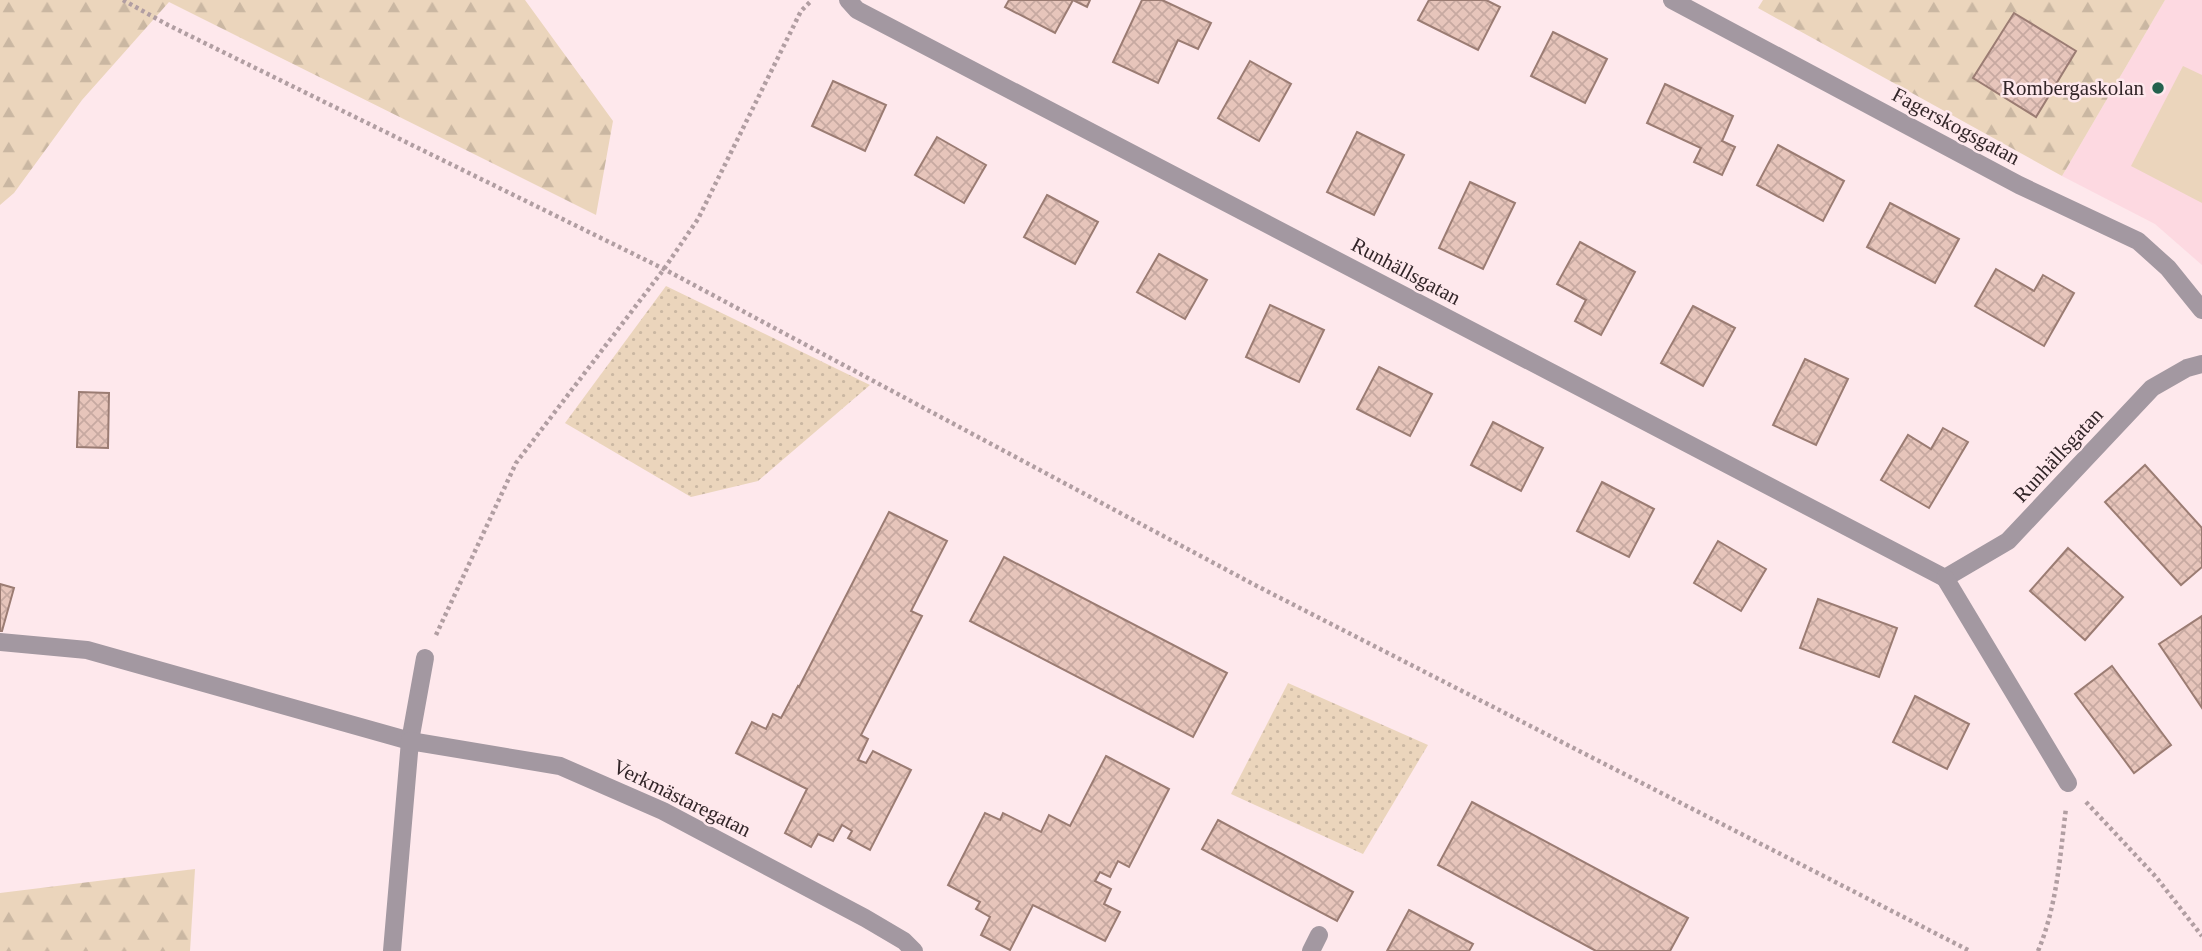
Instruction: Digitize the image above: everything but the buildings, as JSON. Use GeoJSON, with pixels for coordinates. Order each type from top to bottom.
{"type":"FeatureCollection","features":[{"type":"Feature","properties":{"kind":"street","name":"Runhällsgatan"},"geometry":{"type":"LineString","coordinates":[[848,0],[857,10],[1945,578],[2008,541],[2152,388],[2187,368],[2202,364]]}},
{"type":"Feature","properties":{"kind":"street","name":"Fagerskogsgatan"},"geometry":{"type":"LineString","coordinates":[[1672,0],[2019,185],[2138,242],[2168,268],[2202,310]]}},
{"type":"Feature","properties":{"kind":"street"},"geometry":{"type":"LineString","coordinates":[[1945,578],[2068,783]]}},
{"type":"Feature","properties":{"kind":"street","name":"Verkmästaregatan"},"geometry":{"type":"LineString","coordinates":[[0,642],[87,649],[410,741],[560,766],[674,817],[866,918],[904,941],[914,951]]}},
{"type":"Feature","properties":{"kind":"street"},"geometry":{"type":"LineString","coordinates":[[392,951],[410,741],[425,658]]}},
{"type":"Feature","properties":{"kind":"path"},"geometry":{"type":"LineString","coordinates":[[123,0],[168,25],[664,269],[1253,584],[1970,951]]}},
{"type":"Feature","properties":{"kind":"path"},"geometry":{"type":"LineString","coordinates":[[425,658],[516,463],[664,269],[698,219],[801,11],[812,0]]}},
{"type":"Feature","properties":{"kind":"path"},"geometry":{"type":"LineString","coordinates":[[2068,783],[2156,877],[2202,936]]}},
{"type":"Feature","properties":{"kind":"path"},"geometry":{"type":"LineString","coordinates":[[2038,951],[2046,933],[2058,876],[2068,783]]}},
{"type":"Feature","properties":{"kind":"shaded area","name":"Rombergaskolan"},"geometry":{"type":"Polygon","coordinates":[[[2165,0],[2202,0],[2202,265],[2155,224],[2062,176],[2165,0]]]}},
{"type":"Feature","properties":{"kind":"green space"},"geometry":{"type":"Polygon","coordinates":[[[0,0],[525,0],[613,121],[596,215],[169,2],[82,100],[14,193],[0,205],[0,0]]]}},
{"type":"Feature","properties":{"kind":"green space"},"geometry":{"type":"Polygon","coordinates":[[[1763,0],[2165,0],[2062,176],[1758,8],[1763,0]]]}},
{"type":"Feature","properties":{"kind":"green space"},"geometry":{"type":"Polygon","coordinates":[[[2183,66],[2202,75],[2202,203],[2131,166],[2183,66]]]}},
{"type":"Feature","properties":{"kind":"green space"},"geometry":{"type":"Polygon","coordinates":[[[666,286],[870,385],[758,481],[691,497],[565,423],[666,286]]]}},
{"type":"Feature","properties":{"kind":"green space"},"geometry":{"type":"Polygon","coordinates":[[[1288,683],[1428,745],[1363,854],[1231,794],[1288,683]]]}},
{"type":"Feature","properties":{"kind":"green space"},"geometry":{"type":"Polygon","coordinates":[[[195,869],[190,951],[0,951],[0,893],[195,869]]]}},
{"type":"Feature","properties":{"kind":"place","name":"Rombergaskolan"},"geometry":{"type":"Point","coordinates":[2158,88]}}]}
